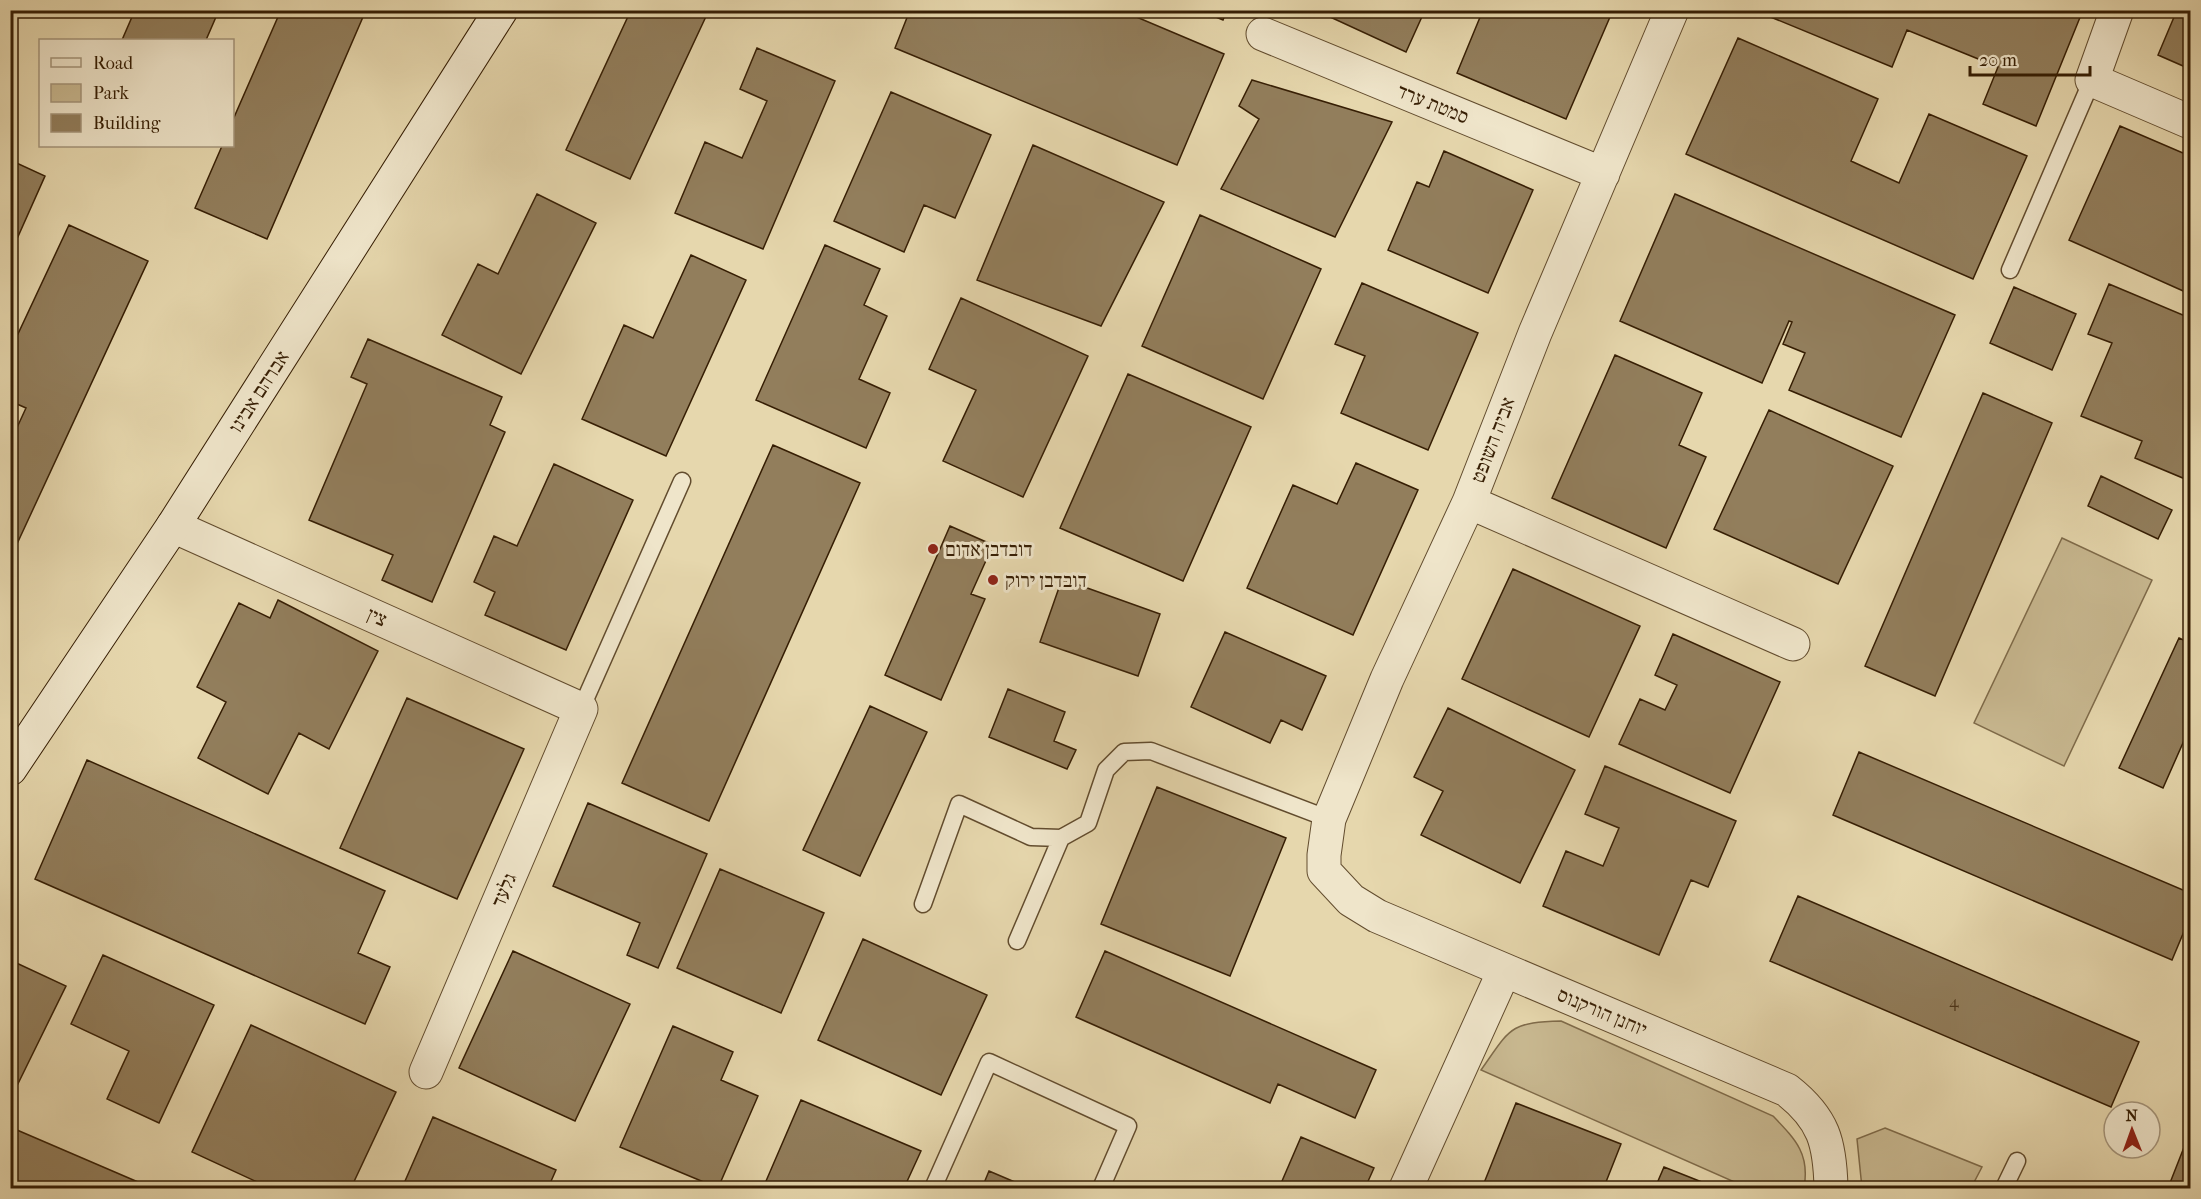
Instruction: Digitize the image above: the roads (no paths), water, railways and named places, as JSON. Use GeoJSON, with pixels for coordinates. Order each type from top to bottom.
{"type":"FeatureCollection","features":[{"type":"Feature","properties":{"kind":"street","name":"אברהם אבינו"},"geometry":{"type":"LineString","coordinates":[[10,769],[173,526],[501,10]]}},
{"type":"Feature","properties":{"kind":"street","name":"אביה השופט"},"geometry":{"type":"LineString","coordinates":[[1324,872],[1329,819],[1387,679],[1469,502],[1539,323],[1672,10]]}},
{"type":"Feature","properties":{"kind":"street"},"geometry":{"type":"LineString","coordinates":[[2117,10],[2092,80],[2190,122]]}},
{"type":"Feature","properties":{"kind":"street","name":"סמטת ערד"},"geometry":{"type":"LineString","coordinates":[[1263,34],[1603,174]]}},
{"type":"Feature","properties":{"kind":"street"},"geometry":{"type":"LineString","coordinates":[[1469,502],[1793,644]]}},
{"type":"Feature","properties":{"kind":"street","name":"צין"},"geometry":{"type":"LineString","coordinates":[[173,526],[581,709]]}},
{"type":"Feature","properties":{"kind":"street","name":"גלעד"},"geometry":{"type":"LineString","coordinates":[[426,1072],[581,709]]}},
{"type":"Feature","properties":{"kind":"street","name":"יוחנן הורקנוס"},"geometry":{"type":"LineString","coordinates":[[1324,872],[1351,900],[1377,916],[1787,1090],[1803,1103],[1820,1125],[1828,1149],[1831,1188]]}},
{"type":"Feature","properties":{"kind":"street"},"geometry":{"type":"LineString","coordinates":[[1406,1188],[1504,970]]}},
{"type":"Feature","properties":{"kind":"lane"},"geometry":{"type":"LineString","coordinates":[[2010,270],[2092,80]]}},
{"type":"Feature","properties":{"kind":"lane"},"geometry":{"type":"LineString","coordinates":[[581,709],[682,481]]}},
{"type":"Feature","properties":{"kind":"lane"},"geometry":{"type":"LineString","coordinates":[[923,904],[959,804],[1031,837],[1061,838],[1088,822],[1106,770],[1124,752],[1151,751],[1329,819]]}},
{"type":"Feature","properties":{"kind":"lane"},"geometry":{"type":"LineString","coordinates":[[1017,941],[1061,838]]}},
{"type":"Feature","properties":{"kind":"lane"},"geometry":{"type":"LineString","coordinates":[[933,1188],[989,1062],[1128,1126],[1101,1188]]}},
{"type":"Feature","properties":{"kind":"lane"},"geometry":{"type":"LineString","coordinates":[[2004,1188],[2017,1161]]}},
{"type":"Feature","properties":{"kind":"place","name":"דובדבן אדום"},"geometry":{"type":"Point","coordinates":[933,549]}},
{"type":"Feature","properties":{"kind":"place","name":"דובדבן ירוק"},"geometry":{"type":"Point","coordinates":[993,580]}}]}
